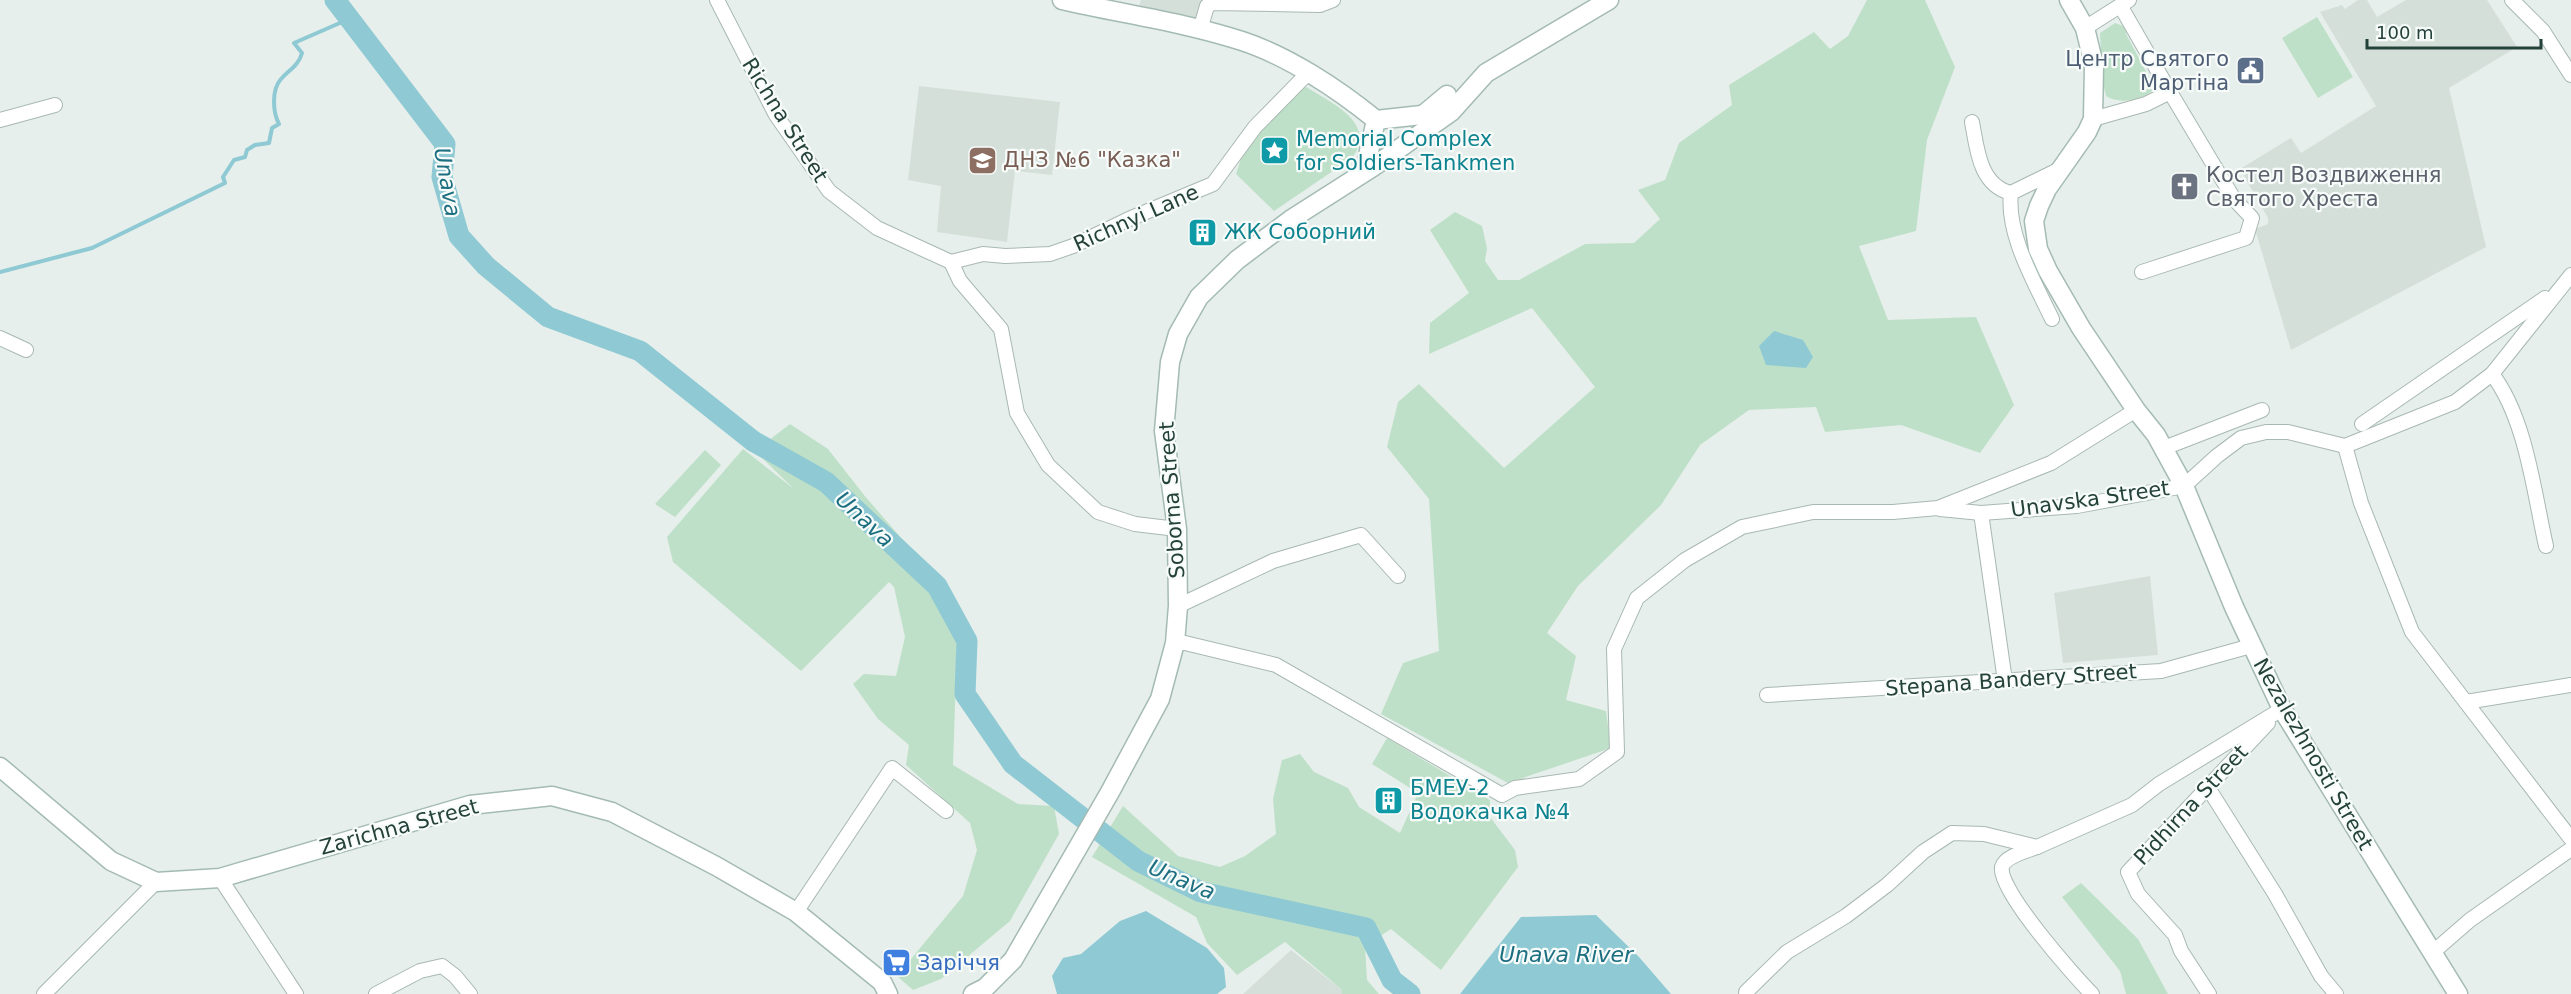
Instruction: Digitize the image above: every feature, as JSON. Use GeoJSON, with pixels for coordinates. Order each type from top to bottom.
{"type":"FeatureCollection","features":[{"type":"Feature","properties":{"kind":"street","name":"Richna Street"},"geometry":{"type":"LineString","coordinates":[[717,0],[776,115],[829,191],[877,228],[951,262]]}},
{"type":"Feature","properties":{"kind":"street"},"geometry":{"type":"LineString","coordinates":[[1062,0],[1242,41],[1284,58],[1376,120],[1419,114],[1449,103]]}},
{"type":"Feature","properties":{"kind":"street"},"geometry":{"type":"LineString","coordinates":[[1200,30],[1207,6],[1213,3],[1320,5],[1333,0]]}},
{"type":"Feature","properties":{"kind":"street","name":"Soborna Street"},"geometry":{"type":"LineString","coordinates":[[974,994],[985,988],[1013,960],[1110,792],[1160,699],[1175,643],[1178,606],[1177,529],[1164,431],[1170,362],[1178,334],[1198,297],[1237,261],[1293,218],[1344,185],[1486,73],[1609,0]]}},
{"type":"Feature","properties":{"kind":"street"},"geometry":{"type":"LineString","coordinates":[[2069,0],[2085,28],[2094,65],[2093,119],[2146,104],[2170,92]]}},
{"type":"Feature","properties":{"kind":"street"},"geometry":{"type":"LineString","coordinates":[[2512,0],[2543,31],[2571,75]]}},
{"type":"Feature","properties":{"kind":"street"},"geometry":{"type":"LineString","coordinates":[[2085,28],[2125,3],[2170,92],[2235,200],[2252,218],[2246,238],[2142,272]]}},
{"type":"Feature","properties":{"kind":"street","name":"Richnyi Lane"},"geometry":{"type":"LineString","coordinates":[[951,262],[983,254],[1005,256],[1050,254],[1213,184],[1255,127],[1308,73]]}},
{"type":"Feature","properties":{"kind":"street"},"geometry":{"type":"LineString","coordinates":[[0,120],[55,105]]}},
{"type":"Feature","properties":{"kind":"street"},"geometry":{"type":"LineString","coordinates":[[1360,108],[1419,114]]}},
{"type":"Feature","properties":{"kind":"street"},"geometry":{"type":"LineString","coordinates":[[1344,185],[1367,160],[1419,114]]}},
{"type":"Feature","properties":{"kind":"street"},"geometry":{"type":"LineString","coordinates":[[1344,185],[1419,129],[1422,123],[1419,114]]}},
{"type":"Feature","properties":{"kind":"street","name":"Nezalezhnosti Street"},"geometry":{"type":"LineString","coordinates":[[2093,119],[2088,132],[2038,206],[2034,221],[2038,249],[2061,295],[2136,410],[2164,448],[2184,486],[2251,646],[2282,709],[2458,994]]}},
{"type":"Feature","properties":{"kind":"street"},"geometry":{"type":"LineString","coordinates":[[1367,160],[1376,120]]}},
{"type":"Feature","properties":{"kind":"street"},"geometry":{"type":"LineString","coordinates":[[1972,122],[1982,168],[1987,177],[2005,192],[2011,193],[2040,181],[2064,166]]}},
{"type":"Feature","properties":{"kind":"street"},"geometry":{"type":"LineString","coordinates":[[2011,193],[2016,236],[2024,260],[2052,319]]}},
{"type":"Feature","properties":{"kind":"street"},"geometry":{"type":"LineString","coordinates":[[951,262],[960,280],[1001,329],[1017,413],[1048,465],[1098,512],[1135,524],[1177,529]]}},
{"type":"Feature","properties":{"kind":"street"},"geometry":{"type":"LineString","coordinates":[[2571,275],[2492,374],[2455,402],[2345,446],[2361,502],[2412,632],[2571,839]]}},
{"type":"Feature","properties":{"kind":"street"},"geometry":{"type":"LineString","coordinates":[[2362,424],[2557,290]]}},
{"type":"Feature","properties":{"kind":"street"},"geometry":{"type":"LineString","coordinates":[[0,338],[26,350]]}},
{"type":"Feature","properties":{"kind":"street"},"geometry":{"type":"LineString","coordinates":[[2492,374],[2505,391],[2524,448],[2546,546]]}},
{"type":"Feature","properties":{"kind":"street"},"geometry":{"type":"LineString","coordinates":[[1175,643],[1185,643],[1276,665],[1502,795],[1515,788],[1579,779],[1617,752],[1614,649],[1637,598],[1685,560],[1742,527],[1813,512],[1893,512],[1938,508],[2051,463],[2136,410]]}},
{"type":"Feature","properties":{"kind":"street","name":"Unavska Street"},"geometry":{"type":"LineString","coordinates":[[2164,448],[2262,410]]}},
{"type":"Feature","properties":{"kind":"street","name":"Unavska Street"},"geometry":{"type":"LineString","coordinates":[[1938,508],[1981,513],[2077,506],[2184,486],[2241,438],[2266,432],[2288,432],[2345,446]]}},
{"type":"Feature","properties":{"kind":"street"},"geometry":{"type":"LineString","coordinates":[[1981,513],[2005,681]]}},
{"type":"Feature","properties":{"kind":"street","name":"Soborna Street"},"geometry":{"type":"LineString","coordinates":[[1178,606],[1272,561],[1361,535],[1398,576]]}},
{"type":"Feature","properties":{"kind":"street","name":"Stepana Bandery Street"},"geometry":{"type":"LineString","coordinates":[[1767,695],[2161,670],[2251,646]]}},
{"type":"Feature","properties":{"kind":"street"},"geometry":{"type":"LineString","coordinates":[[2466,702],[2571,686]]}},
{"type":"Feature","properties":{"kind":"street"},"geometry":{"type":"LineString","coordinates":[[2092,994],[2059,959],[2005,882],[2002,869],[2005,862],[2132,805],[2159,784],[2282,709]]}},
{"type":"Feature","properties":{"kind":"street","name":"Pidhirna Street"},"geometry":{"type":"LineString","coordinates":[[2209,994],[2181,951],[2175,935],[2138,894],[2128,872],[2282,709]]}},
{"type":"Feature","properties":{"kind":"street","name":"Zarichna Street"},"geometry":{"type":"LineString","coordinates":[[0,767],[111,861],[156,882],[220,878],[470,805],[552,796],[612,812],[796,912],[882,982],[888,994]]}},
{"type":"Feature","properties":{"kind":"street"},"geometry":{"type":"LineString","coordinates":[[796,912],[891,768],[946,811]]}},
{"type":"Feature","properties":{"kind":"street"},"geometry":{"type":"LineString","coordinates":[[2207,786],[2275,894],[2321,976],[2336,994]]}},
{"type":"Feature","properties":{"kind":"street"},"geometry":{"type":"LineString","coordinates":[[1746,992],[1787,952],[1846,916],[1887,885],[1923,852],[1953,833],[1984,834],[2037,848]]}},
{"type":"Feature","properties":{"kind":"street"},"geometry":{"type":"LineString","coordinates":[[2432,953],[2470,920],[2571,849]]}},
{"type":"Feature","properties":{"kind":"street"},"geometry":{"type":"LineString","coordinates":[[220,878],[296,994]]}},
{"type":"Feature","properties":{"kind":"street"},"geometry":{"type":"LineString","coordinates":[[44,994],[156,882]]}},
{"type":"Feature","properties":{"kind":"street"},"geometry":{"type":"LineString","coordinates":[[376,994],[420,971],[441,966],[455,976],[470,994]]}},
{"type":"Feature","properties":{"kind":"shaded area"},"geometry":{"type":"Polygon","coordinates":[[[1141,0],[1214,0],[1205,27],[1138,9],[1141,0]]]}},
{"type":"Feature","properties":{"kind":"shaded area"},"geometry":{"type":"Polygon","coordinates":[[[2358,0],[2367,0],[2377,17],[2406,0],[2487,0],[2517,47],[2449,88],[2486,247],[2291,350],[2255,229],[2268,224],[2268,218],[2240,169],[2291,138],[2301,153],[2376,106],[2320,12],[2342,5],[2345,9],[2358,0]]]}},
{"type":"Feature","properties":{"kind":"shaded area","name":"ДНЗ №6 \"Казка\""},"geometry":{"type":"Polygon","coordinates":[[[919,86],[1060,102],[1052,175],[1015,171],[1007,242],[937,232],[941,186],[908,180],[919,86]]]}},
{"type":"Feature","properties":{"kind":"shaded area"},"geometry":{"type":"Polygon","coordinates":[[[2150,576],[2158,655],[2063,663],[2054,593],[2150,576]]]}},
{"type":"Feature","properties":{"kind":"shaded area"},"geometry":{"type":"Polygon","coordinates":[[[1291,950],[1341,989],[1342,994],[1243,994],[1291,950]]]}},
{"type":"Feature","properties":{"kind":"green space"},"geometry":{"type":"Polygon","coordinates":[[[1867,0],[1925,0],[1955,67],[1927,140],[1916,231],[1859,246],[1888,320],[1976,317],[2014,405],[1980,453],[1901,425],[1825,432],[1816,407],[1749,410],[1700,445],[1661,505],[1578,586],[1547,633],[1576,656],[1566,700],[1606,711],[1611,748],[1508,783],[1381,714],[1403,663],[1439,651],[1429,499],[1387,447],[1398,402],[1419,384],[1504,468],[1595,387],[1532,308],[1429,354],[1430,323],[1469,293],[1430,230],[1455,212],[1482,226],[1487,248],[1485,261],[1498,280],[1519,280],[1585,244],[1634,243],[1660,219],[1638,190],[1665,180],[1679,143],[1732,105],[1729,85],[1814,32],[1830,49],[1848,36],[1867,0]]]}},
{"type":"Feature","properties":{"kind":"green space"},"geometry":{"type":"Polygon","coordinates":[[[2317,17],[2353,77],[2318,98],[2282,38],[2317,17]]]}},
{"type":"Feature","properties":{"kind":"green space"},"geometry":{"type":"Polygon","coordinates":[[[2115,23],[2128,28],[2126,34],[2149,77],[2156,78],[2158,83],[2154,89],[2142,97],[2119,100],[2106,96],[2100,33],[2115,23]]]}},
{"type":"Feature","properties":{"kind":"green space"},"geometry":{"type":"Polygon","coordinates":[[[1303,85],[1347,114],[1359,134],[1359,145],[1352,158],[1274,211],[1236,174],[1245,147],[1303,85]]]}},
{"type":"Feature","properties":{"kind":"green space"},"geometry":{"type":"Polygon","coordinates":[[[790,424],[828,449],[928,569],[957,645],[953,765],[1018,804],[1054,806],[1059,834],[1010,921],[941,979],[913,990],[897,976],[963,896],[977,850],[970,823],[906,765],[909,745],[878,719],[853,684],[864,674],[896,676],[905,637],[894,587],[889,582],[801,671],[673,562],[667,537],[743,449],[794,489],[758,454],[773,437],[790,424]]]}},
{"type":"Feature","properties":{"kind":"green space"},"geometry":{"type":"Polygon","coordinates":[[[705,450],[721,465],[675,517],[655,504],[705,450]]]}},
{"type":"Feature","properties":{"kind":"green space"},"geometry":{"type":"Polygon","coordinates":[[[1387,738],[1490,800],[1490,817],[1515,850],[1518,867],[1441,970],[1391,929],[1365,946],[1367,980],[1379,994],[1342,994],[1341,989],[1285,942],[1237,975],[1207,943],[1196,917],[1092,857],[1123,806],[1178,856],[1220,867],[1245,856],[1276,834],[1273,799],[1282,760],[1300,754],[1314,772],[1348,788],[1359,807],[1400,833],[1418,793],[1372,764],[1387,738]]]}},
{"type":"Feature","properties":{"kind":"green space"},"geometry":{"type":"Polygon","coordinates":[[[2081,883],[2138,939],[2168,994],[2126,994],[2120,971],[2062,897],[2081,883]]]}},
{"type":"Feature","properties":{"kind":"water"},"geometry":{"type":"Polygon","coordinates":[[[1774,331],[1803,340],[1813,357],[1806,368],[1766,365],[1759,346],[1774,331]]]}},
{"type":"Feature","properties":{"kind":"water"},"geometry":{"type":"Polygon","coordinates":[[[1146,911],[1207,948],[1224,968],[1226,987],[1217,994],[1057,994],[1052,976],[1063,958],[1081,954],[1120,921],[1146,911]]]}},
{"type":"Feature","properties":{"kind":"water","name":"Unava River"},"geometry":{"type":"Polygon","coordinates":[[[1596,915],[1639,957],[1671,994],[1460,994],[1521,917],[1596,915]]]}},
{"type":"Feature","properties":{"kind":"waterway","name":"Unava"},"geometry":{"type":"LineString","coordinates":[[335,0],[445,144],[442,177],[459,236],[486,266],[548,317],[640,351],[753,441],[826,482],[937,586],[967,641],[965,694],[1013,764],[1138,861],[1201,892],[1366,928],[1392,980],[1410,994]]}},
{"type":"Feature","properties":{"kind":"waterway"},"geometry":{"type":"LineString","coordinates":[[0,272],[92,248],[225,183],[223,177],[234,160],[245,157],[247,150],[255,145],[269,143],[272,128],[279,124],[275,114],[274,95],[281,79],[301,57],[302,53],[294,43],[349,19]]}},
{"type":"Feature","properties":{"kind":"place","name":"Центр Святого Мартіна"},"geometry":{"type":"Point","coordinates":[2250,71]}},
{"type":"Feature","properties":{"kind":"place","name":"Memorial Complex for Soldiers-Tankmen"},"geometry":{"type":"Point","coordinates":[1275,151]}},
{"type":"Feature","properties":{"kind":"place","name":"ДНЗ №6 \"Казка\""},"geometry":{"type":"Point","coordinates":[982,160]}},
{"type":"Feature","properties":{"kind":"place","name":"Костел Воздвиження Святого Хреста"},"geometry":{"type":"Point","coordinates":[2185,187]}},
{"type":"Feature","properties":{"kind":"place","name":"ЖК Соборний"},"geometry":{"type":"Point","coordinates":[1203,232]}},
{"type":"Feature","properties":{"kind":"place","name":"БМЕУ-2 Водокачка №4"},"geometry":{"type":"Point","coordinates":[1389,800]}},
{"type":"Feature","properties":{"kind":"place","name":"Заріччя"},"geometry":{"type":"Point","coordinates":[896,963]}}]}
